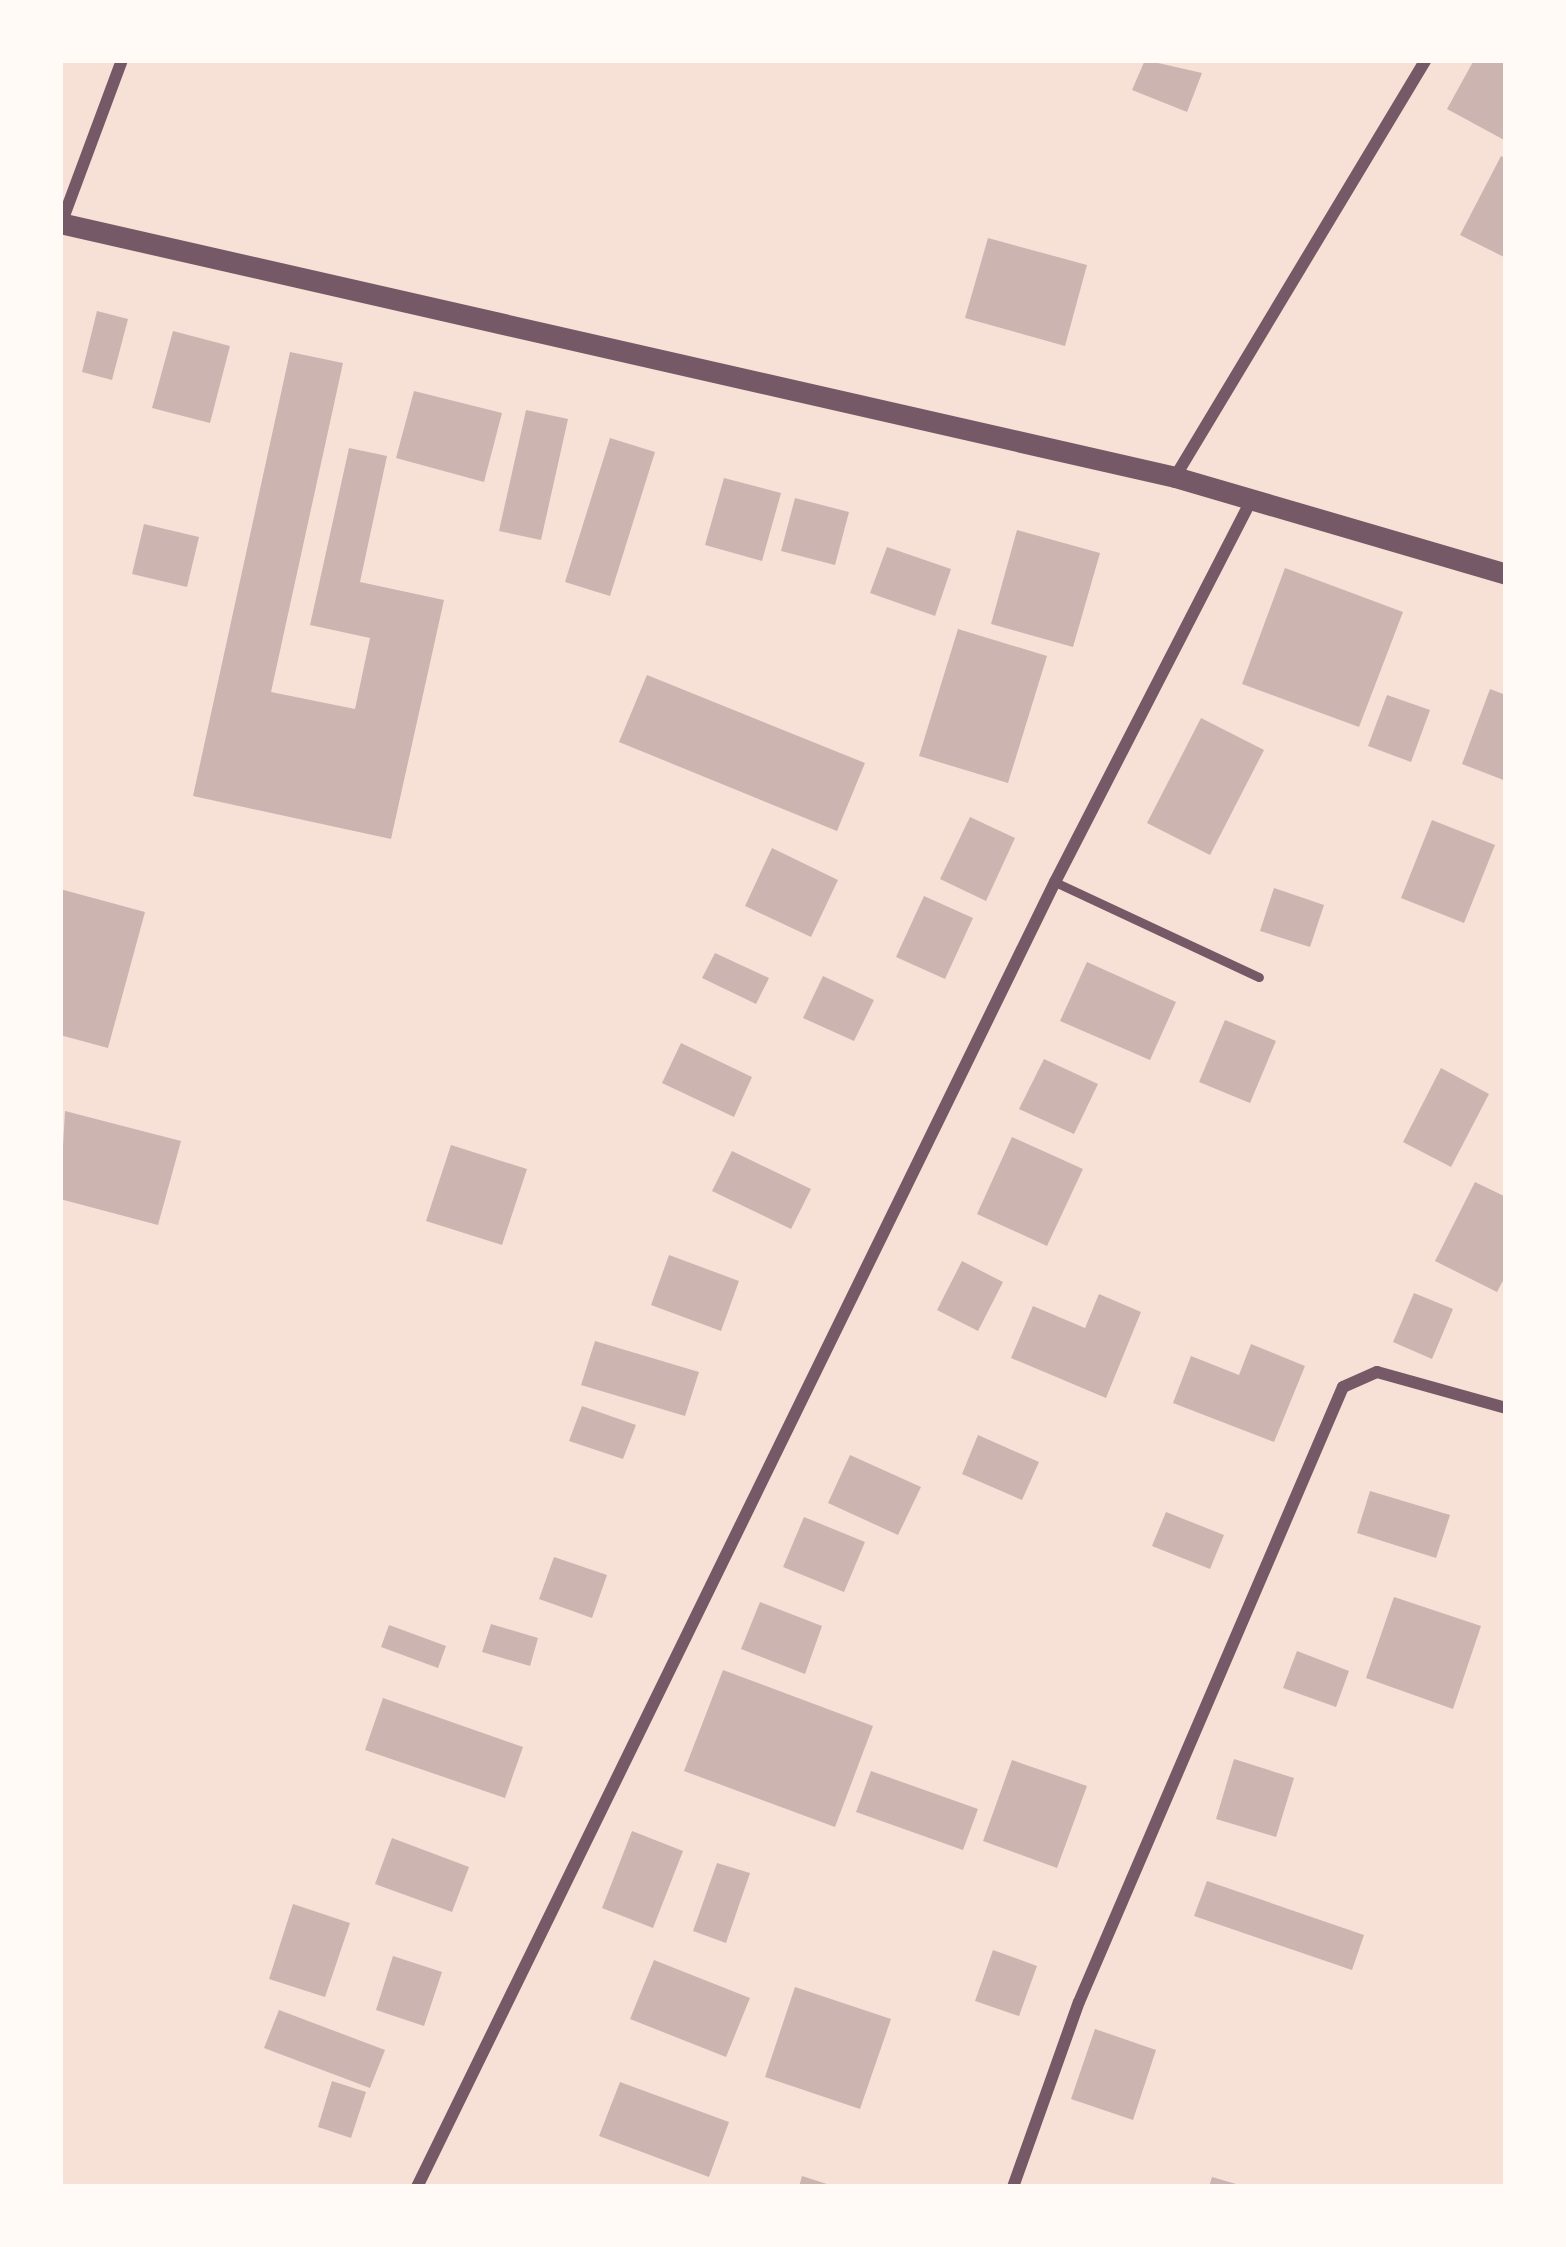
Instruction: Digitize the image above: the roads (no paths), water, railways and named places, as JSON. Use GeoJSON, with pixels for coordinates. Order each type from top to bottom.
{"type":"FeatureCollection","features":[{"type":"Feature","properties":{"kind":"street"},"geometry":{"type":"LineString","coordinates":[[122,60],[60,224],[1175,478],[1506,574]]}},
{"type":"Feature","properties":{"kind":"street"},"geometry":{"type":"LineString","coordinates":[[1175,478],[1426,60]]}},
{"type":"Feature","properties":{"kind":"street"},"geometry":{"type":"LineString","coordinates":[[417,2187],[1055,882],[1252,498]]}},
{"type":"Feature","properties":{"kind":"street"},"geometry":{"type":"LineString","coordinates":[[1013,2187],[1078,2002],[1342,1387],[1377,1372],[1506,1408]]}},
{"type":"Feature","properties":{"kind":"lane"},"geometry":{"type":"LineString","coordinates":[[1055,882],[1259,977]]}}]}
